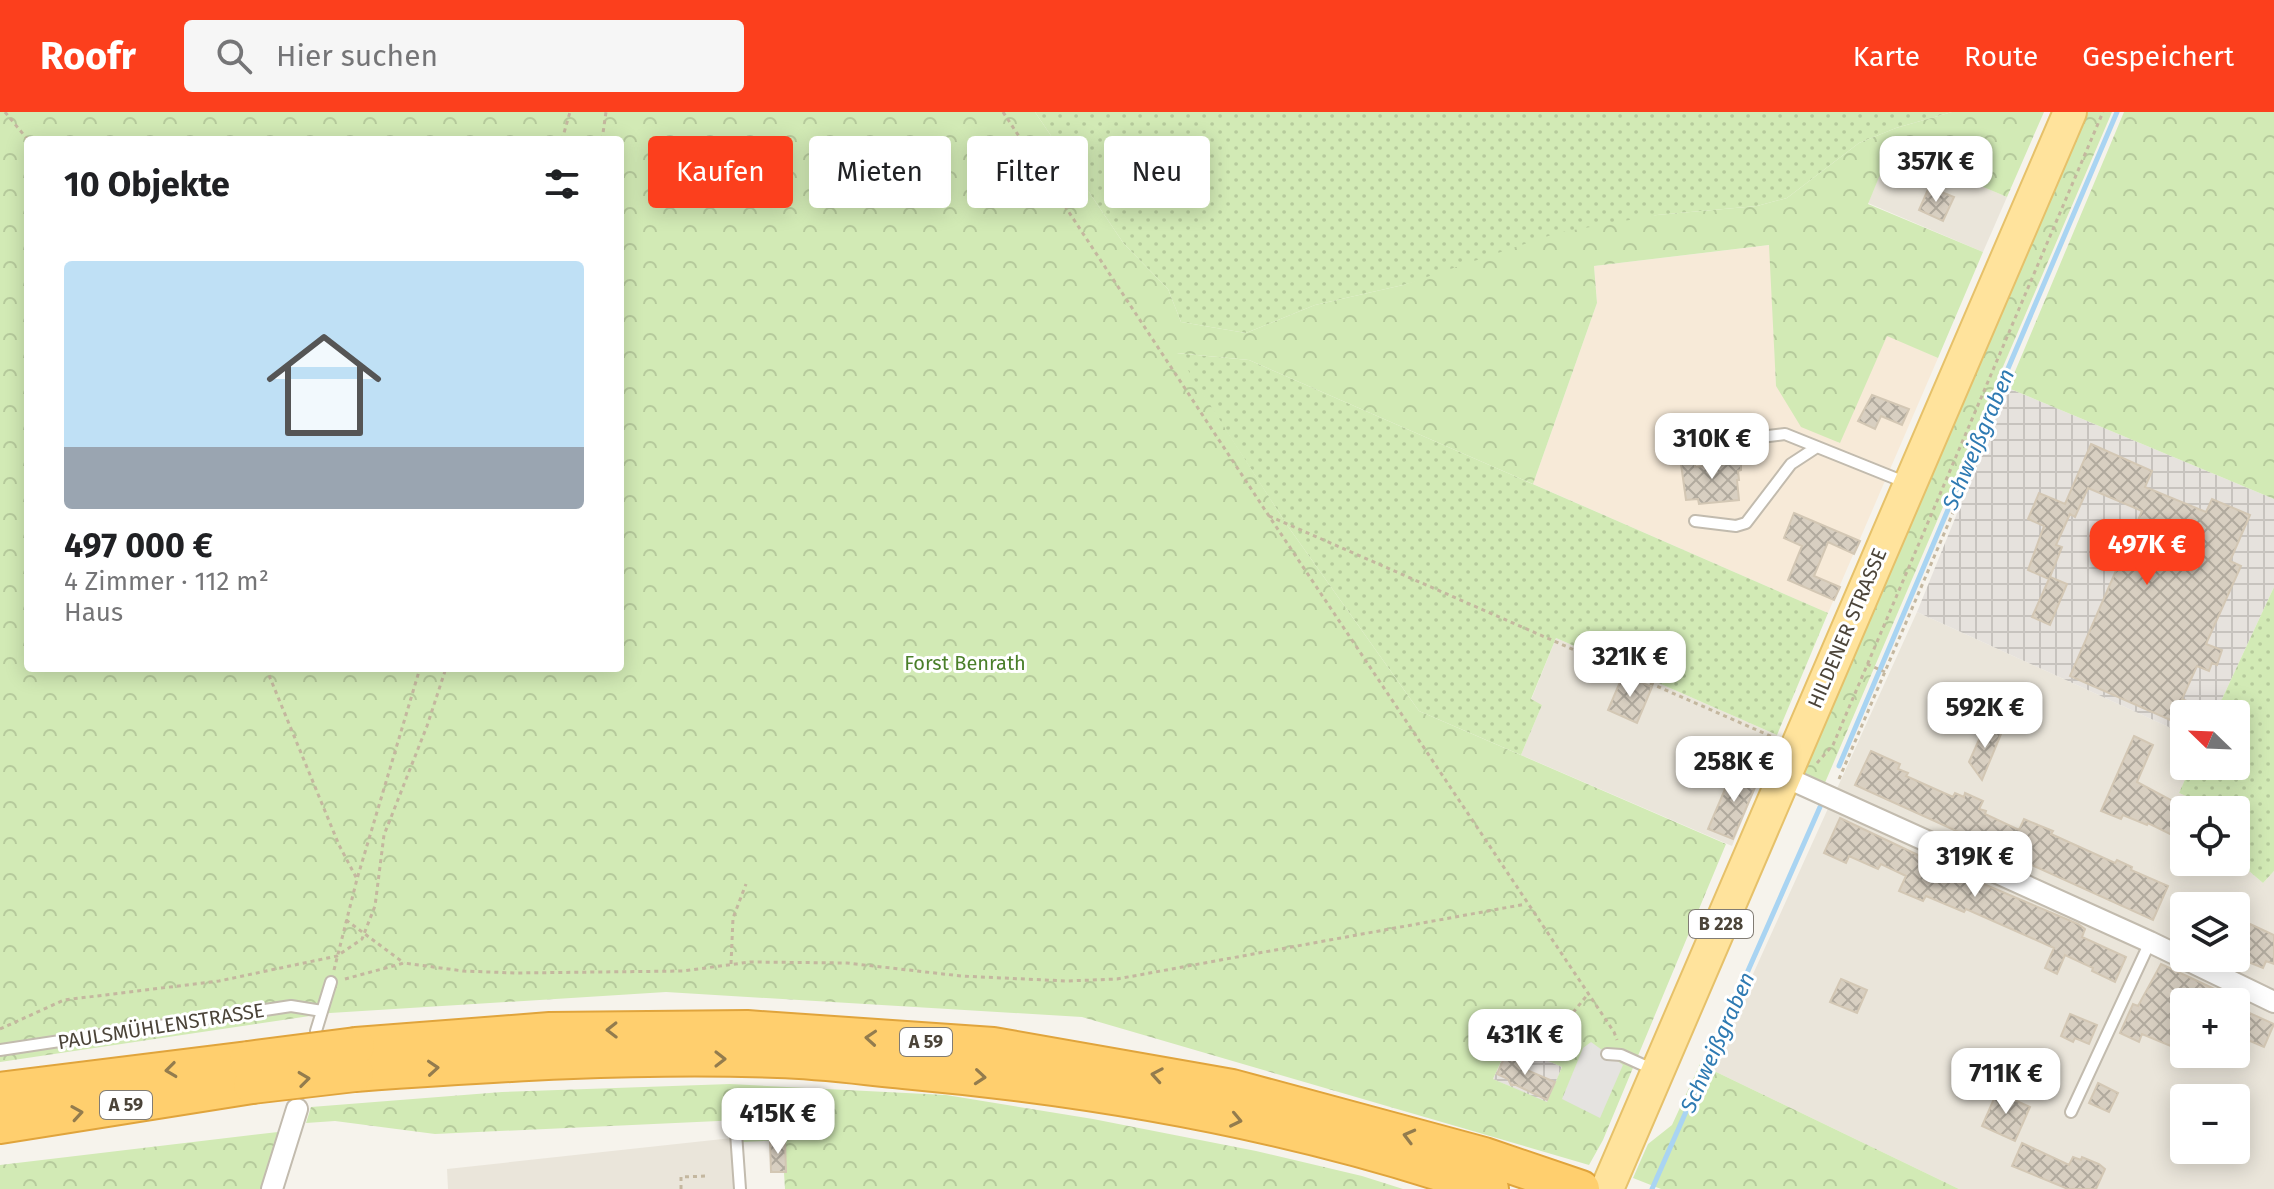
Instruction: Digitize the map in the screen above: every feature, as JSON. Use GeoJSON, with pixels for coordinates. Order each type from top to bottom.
{"type":"FeatureCollection","features":[{"type":"Feature","properties":{"kind":"highway","name":"A 59"},"geometry":{"type":"LineString","coordinates":[[0,1091],[250,1072],[355,1059],[779,1059],[1013,1080],[1126,1098],[1484,1176],[1581,1189]]}},
{"type":"Feature","properties":{"kind":"highway","name":"A 59"},"geometry":{"type":"LineString","coordinates":[[0,1125],[250,1072]]}},
{"type":"Feature","properties":{"kind":"main road","name":"HILDENER STRASSE"},"geometry":{"type":"LineString","coordinates":[[1607,1189],[1792,780],[1908,484],[2070,112]]}},
{"type":"Feature","properties":{"kind":"street"},"geometry":{"type":"LineString","coordinates":[[1792,780],[2150,942],[2274,1002]]}},
{"type":"Feature","properties":{"kind":"street"},"geometry":{"type":"LineString","coordinates":[[272,1189],[297,1109]]}},
{"type":"Feature","properties":{"kind":"lane"},"geometry":{"type":"LineString","coordinates":[[1686,451],[1785,434],[1908,484]]}},
{"type":"Feature","properties":{"kind":"lane"},"geometry":{"type":"LineString","coordinates":[[1695,521],[1736,526],[1746,523],[1791,464],[1817,447]]}},
{"type":"Feature","properties":{"kind":"lane"},"geometry":{"type":"LineString","coordinates":[[2071,1112],[2150,942]]}},
{"type":"Feature","properties":{"kind":"lane"},"geometry":{"type":"LineString","coordinates":[[316,1031],[331,982]]}},
{"type":"Feature","properties":{"kind":"lane","name":"PAULSMÜHLENSTRASSE"},"geometry":{"type":"LineString","coordinates":[[0,1050],[291,1006],[322,1011]]}},
{"type":"Feature","properties":{"kind":"lane"},"geometry":{"type":"LineString","coordinates":[[1607,1054],[1621,1055],[1658,1072]]}},
{"type":"Feature","properties":{"kind":"lane"},"geometry":{"type":"LineString","coordinates":[[736,1133],[740,1189]]}},
{"type":"Feature","properties":{"kind":"path"},"geometry":{"type":"LineString","coordinates":[[5,112],[25,136]]}},
{"type":"Feature","properties":{"kind":"path"},"geometry":{"type":"LineString","coordinates":[[563,136],[570,112]]}},
{"type":"Feature","properties":{"kind":"path"},"geometry":{"type":"LineString","coordinates":[[603,136],[606,112]]}},
{"type":"Feature","properties":{"kind":"path"},"geometry":{"type":"LineString","coordinates":[[1003,112],[1526,904],[1614,1032],[1621,1055]]}},
{"type":"Feature","properties":{"kind":"path"},"geometry":{"type":"LineString","coordinates":[[1792,780],[1833,745],[2103,112]]}},
{"type":"Feature","properties":{"kind":"path"},"geometry":{"type":"LineString","coordinates":[[1831,798],[1979,452],[1961,444]]}},
{"type":"Feature","properties":{"kind":"path"},"geometry":{"type":"LineString","coordinates":[[1269,516],[1782,741]]}},
{"type":"Feature","properties":{"kind":"path"},"geometry":{"type":"LineString","coordinates":[[1867,664],[1884,672]]}},
{"type":"Feature","properties":{"kind":"path"},"geometry":{"type":"LineString","coordinates":[[268,672],[339,845],[357,879]]}},
{"type":"Feature","properties":{"kind":"path"},"geometry":{"type":"LineString","coordinates":[[419,672],[357,879],[331,982],[404,963],[463,971],[515,973],[683,971],[750,962],[847,963],[961,976],[1067,981],[1117,979],[1526,904]]}},
{"type":"Feature","properties":{"kind":"path"},"geometry":{"type":"LineString","coordinates":[[0,1029],[64,1000],[219,981],[337,956],[365,935],[375,906],[384,835],[445,672]]}},
{"type":"Feature","properties":{"kind":"path"},"geometry":{"type":"LineString","coordinates":[[731,964],[733,918],[746,884]]}},
{"type":"Feature","properties":{"kind":"path"},"geometry":{"type":"LineString","coordinates":[[346,920],[404,963]]}},
{"type":"Feature","properties":{"kind":"path"},"geometry":{"type":"LineString","coordinates":[[1538,1056],[1588,994]]}},
{"type":"Feature","properties":{"kind":"path"},"geometry":{"type":"LineString","coordinates":[[681,1189],[681,1177],[707,1176]]}},
{"type":"Feature","properties":{"kind":"shaded area"},"geometry":{"type":"Polygon","coordinates":[[[1891,147],[2007,197],[1983,252],[1868,203],[1891,147]]]}},
{"type":"Feature","properties":{"kind":"shaded area"},"geometry":{"type":"Polygon","coordinates":[[[1770,245],[1776,386],[1839,443],[1887,335],[1938,358],[1828,613],[1533,484],[1597,303],[1594,266],[1770,245]]]}},
{"type":"Feature","properties":{"kind":"shaded area"},"geometry":{"type":"Polygon","coordinates":[[[2008,388],[2274,499],[2274,587],[2222,700],[2170,700],[2170,728],[1917,612],[2008,388]]]}},
{"type":"Feature","properties":{"kind":"shaded area"},"geometry":{"type":"Polygon","coordinates":[[[1917,612],[2170,728],[2170,780],[2185,780],[2179,793],[2186,796],[2170,796],[2170,876],[2250,876],[2250,872],[2263,883],[2274,871],[2274,1189],[1959,1189],[1710,1069],[1917,612]]]}},
{"type":"Feature","properties":{"kind":"shaded area"},"geometry":{"type":"Polygon","coordinates":[[[1556,638],[1777,735],[1732,846],[1521,755],[1542,705],[1531,700],[1556,638]]]}},
{"type":"Feature","properties":{"kind":"shaded area"},"geometry":{"type":"Polygon","coordinates":[[[1591,1042],[1623,1065],[1600,1118],[1562,1099],[1583,1048],[1591,1042]]]}},
{"type":"Feature","properties":{"kind":"shaded area"},"geometry":{"type":"Polygon","coordinates":[[[1509,1044],[1562,1067],[1547,1103],[1493,1079],[1509,1044]]]}},
{"type":"Feature","properties":{"kind":"shaded area"},"geometry":{"type":"Polygon","coordinates":[[[732,1138],[735,1189],[448,1189],[447,1169],[732,1138]]]}},
{"type":"Feature","properties":{"kind":"green space","name":"Forst Benrath"},"geometry":{"type":"Polygon","coordinates":[[[0,112],[1035,112],[1051,136],[967,136],[967,208],[1088,208],[1088,191],[1124,244],[1168,289],[1181,322],[1246,333],[1315,305],[1403,285],[1557,233],[1657,215],[1757,206],[1787,198],[1859,143],[1896,128],[1952,112],[2044,112],[2007,197],[1891,148],[1868,204],[1983,252],[1938,358],[1887,336],[1840,443],[1801,427],[1776,386],[1769,245],[1594,266],[1597,303],[1533,484],[1249,360],[1177,353],[1287,525],[1419,711],[1726,844],[1603,1140],[1589,1165],[1082,1017],[666,992],[330,1013],[0,1062],[0,112]],[[1509,1044],[1493,1079],[1547,1102],[1562,1067],[1509,1044]]]}},
{"type":"Feature","properties":{"kind":"green space"},"geometry":{"type":"Polygon","coordinates":[[[1035,112],[1952,112],[1896,128],[1859,143],[1787,198],[1757,206],[1657,215],[1403,285],[1315,305],[1246,333],[1181,322],[1168,289],[1124,244],[1088,191],[1088,136],[1051,136],[1035,112]]]}},
{"type":"Feature","properties":{"kind":"green space"},"geometry":{"type":"Polygon","coordinates":[[[2088,112],[2112,112],[1824,785],[1803,774],[2088,112]]]}},
{"type":"Feature","properties":{"kind":"green space"},"geometry":{"type":"Polygon","coordinates":[[[2124,112],[2274,112],[2274,499],[2008,388],[2124,112]]]}},
{"type":"Feature","properties":{"kind":"green space"},"geometry":{"type":"Polygon","coordinates":[[[1176,353],[1249,360],[1828,613],[1777,735],[1556,638],[1531,699],[1542,705],[1521,755],[1419,711],[1287,525],[1176,353]]]}},
{"type":"Feature","properties":{"kind":"green space"},"geometry":{"type":"Polygon","coordinates":[[[2274,587],[2274,871],[2263,883],[2250,872],[2250,796],[2186,796],[2179,793],[2185,780],[2250,780],[2250,700],[2222,700],[2274,587]]]}},
{"type":"Feature","properties":{"kind":"green space"},"geometry":{"type":"Polygon","coordinates":[[[1700,1064],[1959,1189],[1661,1189],[1633,1178],[1648,1144],[1672,1125],[1700,1064]]]}},
{"type":"Feature","properties":{"kind":"green space"},"geometry":{"type":"Polygon","coordinates":[[[730,1084],[946,1095],[1093,1119],[1256,1151],[1403,1189],[785,1189],[782,1140],[742,1142],[740,1120],[435,1134],[335,1121],[306,1123],[311,1107],[502,1092],[730,1084]]]}},
{"type":"Feature","properties":{"kind":"green space"},"geometry":{"type":"Polygon","coordinates":[[[278,1132],[261,1189],[0,1189],[0,1165],[278,1132]]]}},
{"type":"Feature","properties":{"kind":"building"},"geometry":{"type":"Polygon","coordinates":[[[1929,187],[1954,197],[1943,221],[1919,210],[1929,187]]]}},
{"type":"Feature","properties":{"kind":"building"},"geometry":{"type":"Polygon","coordinates":[[[1872,395],[1909,409],[1902,425],[1881,416],[1875,429],[1858,421],[1872,395]]]}},
{"type":"Feature","properties":{"kind":"building"},"geometry":{"type":"Polygon","coordinates":[[[2091,444],[2152,471],[2145,487],[2206,512],[2212,499],[2250,515],[2230,561],[2241,566],[2206,644],[2222,650],[2217,665],[2212,663],[2209,671],[2197,666],[2182,699],[2184,700],[2170,700],[2170,720],[2070,676],[2142,511],[2088,488],[2075,517],[2070,514],[2056,545],[2062,547],[2050,577],[2067,584],[2050,625],[2032,617],[2049,579],[2028,570],[2044,526],[2028,519],[2039,493],[2065,504],[2091,444]]]}},
{"type":"Feature","properties":{"kind":"building"},"geometry":{"type":"Polygon","coordinates":[[[1741,455],[1737,480],[1739,500],[1699,504],[1698,499],[1686,500],[1681,464],[1695,462],[1695,467],[1726,464],[1725,458],[1741,455]]]}},
{"type":"Feature","properties":{"kind":"building"},"geometry":{"type":"Polygon","coordinates":[[[1794,513],[1860,541],[1854,554],[1828,542],[1814,576],[1840,587],[1834,600],[1788,580],[1802,546],[1784,538],[1794,513]]]}},
{"type":"Feature","properties":{"kind":"building"},"geometry":{"type":"Polygon","coordinates":[[[1623,675],[1652,687],[1637,723],[1608,710],[1623,675]]]}},
{"type":"Feature","properties":{"kind":"building"},"geometry":{"type":"Polygon","coordinates":[[[1987,722],[2001,734],[1982,780],[1969,762],[1987,722]]]}},
{"type":"Feature","properties":{"kind":"building"},"geometry":{"type":"Polygon","coordinates":[[[2134,736],[2153,745],[2137,782],[2170,800],[2170,834],[2148,823],[2123,815],[2121,819],[2101,811],[2134,736]]]}},
{"type":"Feature","properties":{"kind":"building"},"geometry":{"type":"Polygon","coordinates":[[[1871,751],[1900,764],[1898,769],[1908,773],[1906,776],[1953,797],[1955,793],[1964,797],[1965,793],[1983,801],[1979,809],[1986,811],[1985,814],[2019,830],[2024,819],[2168,886],[2153,920],[1855,785],[1871,751]]]}},
{"type":"Feature","properties":{"kind":"building"},"geometry":{"type":"Polygon","coordinates":[[[1734,768],[1759,778],[1733,839],[1708,829],[1734,768]]]}},
{"type":"Feature","properties":{"kind":"building"},"geometry":{"type":"Polygon","coordinates":[[[1840,818],[1939,865],[2078,924],[2085,929],[2082,937],[2126,957],[2115,982],[2065,955],[2057,974],[2045,968],[2054,948],[1966,909],[1964,912],[1926,896],[1923,901],[1899,891],[1906,876],[1881,864],[1878,869],[1849,856],[1846,863],[1824,853],[1840,818]]]}},
{"type":"Feature","properties":{"kind":"building"},"geometry":{"type":"Polygon","coordinates":[[[2250,924],[2274,935],[2274,964],[2266,961],[2263,968],[2250,963],[2250,924]]]}},
{"type":"Feature","properties":{"kind":"building"},"geometry":{"type":"Polygon","coordinates":[[[2161,964],[2170,968],[2170,972],[2178,972],[2212,988],[2170,988],[2170,1046],[2142,1034],[2139,1042],[2120,1033],[2133,1004],[2138,1006],[2161,964]]]}},
{"type":"Feature","properties":{"kind":"building"},"geometry":{"type":"Polygon","coordinates":[[[1841,979],[1867,990],[1857,1013],[1830,1002],[1841,979]]]}},
{"type":"Feature","properties":{"kind":"building"},"geometry":{"type":"Polygon","coordinates":[[[2250,1013],[2274,1024],[2264,1047],[2250,1041],[2250,1013]]]}},
{"type":"Feature","properties":{"kind":"building"},"geometry":{"type":"Polygon","coordinates":[[[2070,1014],[2097,1025],[2089,1044],[2075,1038],[2073,1042],[2061,1036],[2070,1014]]]}},
{"type":"Feature","properties":{"kind":"building"},"geometry":{"type":"Polygon","coordinates":[[[1509,1047],[1520,1067],[1555,1082],[1547,1100],[1511,1085],[1508,1079],[1497,1074],[1509,1047]]]}},
{"type":"Feature","properties":{"kind":"building"},"geometry":{"type":"Polygon","coordinates":[[[2098,1083],[2118,1093],[2109,1112],[2089,1103],[2098,1083]]]}},
{"type":"Feature","properties":{"kind":"building"},"geometry":{"type":"Polygon","coordinates":[[[1997,1092],[2030,1107],[2015,1141],[1982,1126],[1997,1092]]]}},
{"type":"Feature","properties":{"kind":"building"},"geometry":{"type":"Polygon","coordinates":[[[770,1141],[785,1141],[786,1172],[771,1172],[770,1141]]]}},
{"type":"Feature","properties":{"kind":"building"},"geometry":{"type":"Polygon","coordinates":[[[2022,1143],[2069,1165],[2073,1157],[2099,1164],[2105,1169],[2096,1189],[2068,1189],[2012,1166],[2022,1143]]]}},
{"type":"Feature","properties":{"kind":"waterway","name":"Schweißgraben"},"geometry":{"type":"LineString","coordinates":[[1839,766],[2117,112]]}},
{"type":"Feature","properties":{"kind":"waterway","name":"Schweißgraben"},"geometry":{"type":"LineString","coordinates":[[1652,1189],[1820,807]]}}]}
